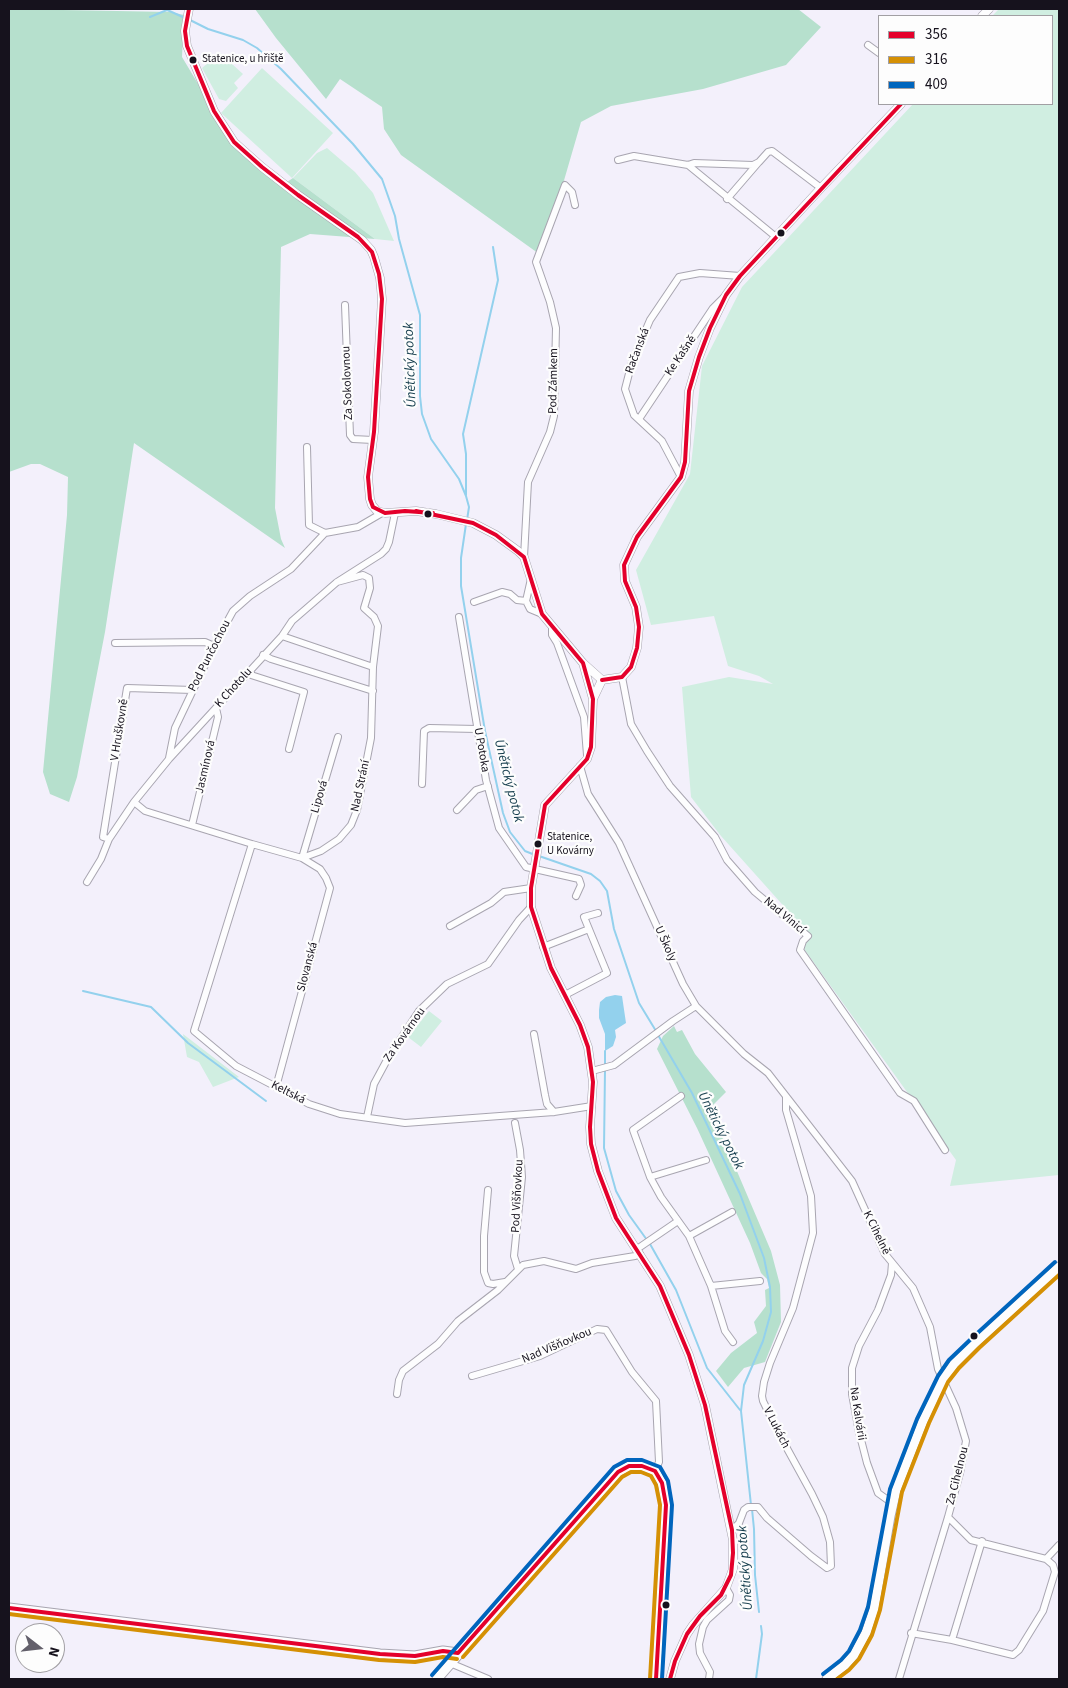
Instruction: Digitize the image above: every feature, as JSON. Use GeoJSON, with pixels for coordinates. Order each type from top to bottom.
{"type":"FeatureCollection","features":[{"type":"Feature","properties":{"kind":"main road"},"geometry":{"type":"LineString","coordinates":[[828,1679],[854,1655],[866,1632],[876,1600],[892,1503],[923,1421],[943,1380],[954,1364],[975,1342],[1059,1267]]}},
{"type":"Feature","properties":{"kind":"main road"},"geometry":{"type":"LineString","coordinates":[[436,1679],[618,1472],[629,1466],[642,1466],[654,1471],[662,1483],[666,1505],[656,1679]]}},
{"type":"Feature","properties":{"kind":"main road"},"geometry":{"type":"LineString","coordinates":[[9,1608],[380,1654],[415,1656],[443,1651],[458,1653]]}},
{"type":"Feature","properties":{"kind":"street"},"geometry":{"type":"LineString","coordinates":[[189,10],[186,25],[186,42],[214,111],[234,142],[277,179],[362,240],[370,248],[374,256],[380,278],[382,303],[368,487],[372,505],[382,513]]}},
{"type":"Feature","properties":{"kind":"street"},"geometry":{"type":"LineString","coordinates":[[868,45],[878,52]]}},
{"type":"Feature","properties":{"kind":"street"},"geometry":{"type":"LineString","coordinates":[[307,446],[309,525],[325,533],[358,528],[382,513],[416,512],[436,514],[473,523],[496,534],[524,557],[542,614],[582,663],[602,680],[622,677],[631,667],[637,648],[639,627],[636,606],[625,581],[624,565],[637,537],[681,477],[685,462],[690,391],[698,357],[726,295],[740,276],[900,105]]}},
{"type":"Feature","properties":{"kind":"street"},"geometry":{"type":"LineString","coordinates":[[728,198],[758,162],[768,152],[772,151],[821,188]]}},
{"type":"Feature","properties":{"kind":"street"},"geometry":{"type":"LineString","coordinates":[[618,160],[634,156],[688,165],[694,163],[747,165],[758,162]]}},
{"type":"Feature","properties":{"kind":"street"},"geometry":{"type":"LineString","coordinates":[[688,165],[776,237]]}},
{"type":"Feature","properties":{"kind":"street","name":"Pod Zámkem"},"geometry":{"type":"LineString","coordinates":[[524,557],[528,482],[550,432],[554,416],[556,328],[550,302],[536,262],[565,184],[572,192],[575,205]]}},
{"type":"Feature","properties":{"kind":"street","name":"Račanská"},"geometry":{"type":"LineString","coordinates":[[681,477],[662,441],[634,415],[625,390],[632,362],[650,320],[679,277],[700,273],[740,276]]}},
{"type":"Feature","properties":{"kind":"street","name":"Ke Kašně"},"geometry":{"type":"LineString","coordinates":[[639,419],[714,308],[726,295]]}},
{"type":"Feature","properties":{"kind":"street","name":"Za Sokolovnou"},"geometry":{"type":"LineString","coordinates":[[345,305],[350,435],[353,439],[373,440]]}},
{"type":"Feature","properties":{"kind":"street","name":"K Chotolu"},"geometry":{"type":"LineString","coordinates":[[87,882],[101,859],[106,838],[134,802],[169,759],[282,636],[292,621],[337,582],[386,549],[395,513]]}},
{"type":"Feature","properties":{"kind":"street","name":"Pod Punčochou"},"geometry":{"type":"LineString","coordinates":[[169,759],[175,728],[233,611],[250,596],[291,569],[325,533]]}},
{"type":"Feature","properties":{"kind":"street","name":"Nad Strání"},"geometry":{"type":"LineString","coordinates":[[302,858],[327,847],[339,839],[351,825],[357,810],[371,738],[373,667],[378,626],[374,617],[364,608],[370,588],[369,578],[363,575],[337,582]]}},
{"type":"Feature","properties":{"kind":"street"},"geometry":{"type":"LineString","coordinates":[[531,579],[526,601],[530,609],[542,614]]}},
{"type":"Feature","properties":{"kind":"street"},"geometry":{"type":"LineString","coordinates":[[474,602],[502,592],[510,594],[517,600],[526,601]]}},
{"type":"Feature","properties":{"kind":"street","name":"U Potoka"},"geometry":{"type":"LineString","coordinates":[[459,617],[477,729],[488,786],[499,828],[526,867],[534,866]]}},
{"type":"Feature","properties":{"kind":"street"},"geometry":{"type":"LineString","coordinates":[[552,628],[552,635],[584,717],[587,759]]}},
{"type":"Feature","properties":{"kind":"street"},"geometry":{"type":"LineString","coordinates":[[282,636],[373,667]]}},
{"type":"Feature","properties":{"kind":"street"},"geometry":{"type":"LineString","coordinates":[[116,643],[205,642],[214,646]]}},
{"type":"Feature","properties":{"kind":"street"},"geometry":{"type":"LineString","coordinates":[[264,654],[271,659],[373,691]]}},
{"type":"Feature","properties":{"kind":"street"},"geometry":{"type":"LineString","coordinates":[[582,663],[593,699],[592,747],[587,759],[545,805],[530,888],[531,908],[551,968],[585,1040],[592,1071],[591,1144],[598,1172],[616,1218],[660,1286],[689,1355],[705,1406],[732,1530],[733,1568],[726,1588],[687,1634],[675,1661],[670,1679]]}},
{"type":"Feature","properties":{"kind":"street"},"geometry":{"type":"LineString","coordinates":[[248,672],[251,675],[304,692],[289,749]]}},
{"type":"Feature","properties":{"kind":"street","name":"Nad Vinicí"},"geometry":{"type":"LineString","coordinates":[[622,677],[631,724],[670,786],[715,837],[727,860],[755,892],[808,936],[803,941],[800,950],[900,1093],[914,1101],[945,1150]]}},
{"type":"Feature","properties":{"kind":"street"},"geometry":{"type":"LineString","coordinates":[[593,699],[602,680]]}},
{"type":"Feature","properties":{"kind":"street","name":"V Hruškovně"},"geometry":{"type":"LineString","coordinates":[[106,838],[127,688],[193,690]]}},
{"type":"Feature","properties":{"kind":"street","name":"Jasmínová"},"geometry":{"type":"LineString","coordinates":[[192,825],[218,717],[216,708]]}},
{"type":"Feature","properties":{"kind":"street"},"geometry":{"type":"LineString","coordinates":[[422,784],[424,731],[429,728],[477,729]]}},
{"type":"Feature","properties":{"kind":"street","name":"Lipová"},"geometry":{"type":"LineString","coordinates":[[302,858],[338,737]]}},
{"type":"Feature","properties":{"kind":"street","name":"U Školy"},"geometry":{"type":"LineString","coordinates":[[580,766],[588,794],[619,843],[683,984],[696,1006],[744,1054],[768,1073],[786,1097]]}},
{"type":"Feature","properties":{"kind":"street"},"geometry":{"type":"LineString","coordinates":[[457,810],[476,790],[488,786]]}},
{"type":"Feature","properties":{"kind":"street"},"geometry":{"type":"LineString","coordinates":[[134,802],[145,811],[302,858]]}},
{"type":"Feature","properties":{"kind":"street","name":"Keltská"},"geometry":{"type":"LineString","coordinates":[[252,844],[194,1031],[236,1066],[309,1104],[340,1114],[405,1123],[554,1112],[592,1106]]}},
{"type":"Feature","properties":{"kind":"street","name":"Slovanská"},"geometry":{"type":"LineString","coordinates":[[276,1087],[330,888],[320,869],[302,858]]}},
{"type":"Feature","properties":{"kind":"street"},"geometry":{"type":"LineString","coordinates":[[534,866],[579,879],[581,885],[576,896]]}},
{"type":"Feature","properties":{"kind":"street"},"geometry":{"type":"LineString","coordinates":[[450,926],[491,903],[506,891],[530,888]]}},
{"type":"Feature","properties":{"kind":"street","name":"Za Kovárnou"},"geometry":{"type":"LineString","coordinates":[[367,1118],[374,1084],[388,1058],[419,1011],[447,984],[488,964],[519,920],[531,908]]}},
{"type":"Feature","properties":{"kind":"street"},"geometry":{"type":"LineString","coordinates":[[565,995],[607,973],[584,917],[598,913]]}},
{"type":"Feature","properties":{"kind":"street"},"geometry":{"type":"LineString","coordinates":[[543,947],[589,929]]}},
{"type":"Feature","properties":{"kind":"street"},"geometry":{"type":"LineString","coordinates":[[592,1071],[614,1065],[696,1006]]}},
{"type":"Feature","properties":{"kind":"street"},"geometry":{"type":"LineString","coordinates":[[534,1034],[547,1104],[554,1112]]}},
{"type":"Feature","properties":{"kind":"street"},"geometry":{"type":"LineString","coordinates":[[681,1096],[633,1130],[650,1177],[661,1198],[689,1236],[712,1286],[725,1331],[733,1342]]}},
{"type":"Feature","properties":{"kind":"street","name":"K Cihelně"},"geometry":{"type":"LineString","coordinates":[[786,1097],[819,1136],[852,1181],[885,1254],[913,1288],[930,1326],[938,1369],[943,1380]]}},
{"type":"Feature","properties":{"kind":"street","name":"V Lukách"},"geometry":{"type":"LineString","coordinates":[[732,1530],[739,1523],[744,1510],[748,1507],[758,1507],[767,1518],[810,1556],[827,1568],[831,1566],[830,1542],[822,1517],[812,1494],[763,1402],[762,1396],[770,1363],[793,1308],[813,1233],[811,1196],[786,1110],[786,1097]]}},
{"type":"Feature","properties":{"kind":"street","name":"Pod Višňovkou"},"geometry":{"type":"LineString","coordinates":[[515,1123],[522,1177],[514,1256],[518,1269]]}},
{"type":"Feature","properties":{"kind":"street"},"geometry":{"type":"LineString","coordinates":[[650,1177],[706,1160]]}},
{"type":"Feature","properties":{"kind":"street"},"geometry":{"type":"LineString","coordinates":[[488,1190],[484,1236],[484,1272],[488,1283],[506,1282]]}},
{"type":"Feature","properties":{"kind":"street"},"geometry":{"type":"LineString","coordinates":[[689,1236],[732,1212]]}},
{"type":"Feature","properties":{"kind":"street"},"geometry":{"type":"LineString","coordinates":[[397,1394],[402,1370],[438,1344],[458,1321],[498,1290],[523,1265],[544,1261],[576,1269],[592,1263],[635,1256],[648,1240],[678,1221]]}},
{"type":"Feature","properties":{"kind":"street","name":"Na Kalvárii"},"geometry":{"type":"LineString","coordinates":[[892,1263],[891,1275],[878,1310],[860,1346],[852,1368],[852,1394],[859,1432],[878,1493],[892,1503]]}},
{"type":"Feature","properties":{"kind":"street"},"geometry":{"type":"LineString","coordinates":[[712,1286],[760,1281]]}},
{"type":"Feature","properties":{"kind":"street","name":"Nad Višňovkou"},"geometry":{"type":"LineString","coordinates":[[472,1376],[540,1356],[597,1329],[606,1330],[632,1372],[656,1402],[659,1462],[654,1471]]}},
{"type":"Feature","properties":{"kind":"street","name":"Za Cihelnou"},"geometry":{"type":"LineString","coordinates":[[899,1679],[911,1633],[948,1517],[960,1473],[966,1441],[956,1408],[943,1380]]}},
{"type":"Feature","properties":{"kind":"street","name":"Za Cihelnou"},"geometry":{"type":"LineString","coordinates":[[948,1517],[972,1540],[982,1541],[1046,1559]]}},
{"type":"Feature","properties":{"kind":"street"},"geometry":{"type":"LineString","coordinates":[[952,1640],[982,1541]]}},
{"type":"Feature","properties":{"kind":"street"},"geometry":{"type":"LineString","coordinates":[[911,1633],[952,1640],[1012,1655],[1019,1650],[1043,1611],[1055,1572],[1053,1565],[1046,1559],[1059,1545]]}},
{"type":"Feature","properties":{"kind":"street"},"geometry":{"type":"LineString","coordinates":[[709,1679],[710,1672],[700,1653],[699,1644],[703,1627],[729,1600],[730,1595],[726,1588]]}},
{"type":"Feature","properties":{"kind":"street"},"geometry":{"type":"LineString","coordinates":[[448,1666],[488,1679]]}},
{"type":"Feature","properties":{"kind":"green space"},"geometry":{"type":"Polygon","coordinates":[[[9,9],[171,12],[184,15],[182,57],[228,134],[281,186],[293,178],[375,239],[310,234],[281,247],[275,508],[281,539],[285,548],[134,443],[105,632],[77,777],[69,802],[50,794],[43,772],[67,515],[68,477],[40,464],[31,464],[9,472],[9,9]]]}},
{"type":"Feature","properties":{"kind":"green space"},"geometry":{"type":"Polygon","coordinates":[[[255,9],[798,9],[821,27],[786,65],[703,89],[611,106],[581,122],[542,256],[401,155],[384,129],[382,107],[340,79],[326,99],[255,9]]]}},
{"type":"Feature","properties":{"kind":"green space"},"geometry":{"type":"Polygon","coordinates":[[[999,9],[1059,9],[1059,1175],[950,1186],[956,1160],[804,949],[806,931],[721,836],[691,797],[682,687],[729,677],[773,684],[759,676],[728,666],[714,616],[651,625],[636,570],[690,474],[702,366],[742,287],[912,105],[1053,105],[1053,15],[993,15],[999,9]]]}},
{"type":"Feature","properties":{"kind":"green space"},"geometry":{"type":"Polygon","coordinates":[[[220,53],[243,74],[234,83],[238,88],[226,101],[219,99],[202,68],[220,53]]]}},
{"type":"Feature","properties":{"kind":"green space"},"geometry":{"type":"Polygon","coordinates":[[[262,68],[333,133],[292,178],[221,113],[262,68]]]}},
{"type":"Feature","properties":{"kind":"green space"},"geometry":{"type":"Polygon","coordinates":[[[327,148],[355,172],[373,193],[394,241],[375,239],[293,178],[317,153],[327,148]]]}},
{"type":"Feature","properties":{"kind":"green space"},"geometry":{"type":"Polygon","coordinates":[[[429,1011],[442,1021],[421,1047],[408,1037],[429,1011]]]}},
{"type":"Feature","properties":{"kind":"green space"},"geometry":{"type":"Polygon","coordinates":[[[674,1026],[677,1032],[682,1030],[695,1054],[726,1092],[710,1108],[771,1251],[780,1285],[781,1322],[765,1362],[744,1368],[728,1387],[716,1371],[731,1353],[757,1333],[754,1322],[766,1306],[765,1290],[769,1288],[767,1279],[761,1273],[750,1243],[697,1128],[657,1049],[663,1036],[674,1026]]]}},
{"type":"Feature","properties":{"kind":"green space"},"geometry":{"type":"Polygon","coordinates":[[[183,1034],[239,1077],[213,1087],[199,1062],[187,1057],[183,1034]]]}},
{"type":"Feature","properties":{"kind":"water"},"geometry":{"type":"Polygon","coordinates":[[[622,996],[626,1023],[615,1030],[616,1037],[613,1046],[605,1051],[605,1034],[599,1018],[600,1002],[606,997],[622,996]]]}},
{"type":"Feature","properties":{"kind":"waterway","name":"Únětický potok"},"geometry":{"type":"LineString","coordinates":[[165,9],[185,18]]}},
{"type":"Feature","properties":{"kind":"waterway"},"geometry":{"type":"LineString","coordinates":[[150,17],[167,10]]}},
{"type":"Feature","properties":{"kind":"waterway","name":"Únětický potok"},"geometry":{"type":"LineString","coordinates":[[190,20],[208,29],[243,40],[257,48],[281,69],[353,144],[382,179],[395,216],[399,239],[420,315],[420,396],[422,414],[431,439],[459,479],[469,507],[467,520]]}},
{"type":"Feature","properties":{"kind":"waterway"},"geometry":{"type":"LineString","coordinates":[[466,495],[466,454],[463,434],[498,280],[493,247]]}},
{"type":"Feature","properties":{"kind":"waterway","name":"Únětický potok"},"geometry":{"type":"LineString","coordinates":[[466,524],[461,558],[461,586],[485,731],[503,813],[510,832],[525,851],[535,855]]}},
{"type":"Feature","properties":{"kind":"waterway","name":"Únětický potok"},"geometry":{"type":"LineString","coordinates":[[539,856],[591,874],[600,881],[607,891],[614,929],[639,1003],[656,1031]]}},
{"type":"Feature","properties":{"kind":"waterway"},"geometry":{"type":"LineString","coordinates":[[83,991],[151,1007],[188,1043],[266,1101]]}},
{"type":"Feature","properties":{"kind":"waterway","name":"Únětický potok"},"geometry":{"type":"LineString","coordinates":[[658,1035],[692,1093],[740,1194],[764,1258],[770,1287],[771,1312],[763,1341],[744,1385],[741,1411],[751,1505]]}},
{"type":"Feature","properties":{"kind":"waterway"},"geometry":{"type":"LineString","coordinates":[[605,1051],[605,1066]]}},
{"type":"Feature","properties":{"kind":"waterway"},"geometry":{"type":"LineString","coordinates":[[605,1070],[604,1148],[616,1191],[629,1215],[647,1240]]}},
{"type":"Feature","properties":{"kind":"waterway"},"geometry":{"type":"LineString","coordinates":[[650,1244],[676,1290],[707,1368],[740,1410]]}},
{"type":"Feature","properties":{"kind":"waterway","name":"Únětický potok"},"geometry":{"type":"LineString","coordinates":[[752,1509],[759,1612]]}},
{"type":"Feature","properties":{"kind":"waterway","name":"Únětický potok"},"geometry":{"type":"LineString","coordinates":[[756,1679],[762,1634],[761,1626]]}},
{"type":"Feature","properties":{"kind":"transit line","name":"356"},"geometry":{"type":"LineString","coordinates":[[189,9],[185,31],[187,46],[214,111],[234,142],[298,195],[358,237],[372,252],[379,274],[382,299],[374,432],[368,477],[370,499],[373,507],[385,513],[405,511],[433,513]]}},
{"type":"Feature","properties":{"kind":"transit line","name":"356"},"geometry":{"type":"LineString","coordinates":[[602,680],[622,677],[631,667],[637,648],[639,627],[636,607],[625,581],[624,565],[637,537],[681,477],[685,462],[689,391],[710,328],[726,295],[740,276],[900,105]]}},
{"type":"Feature","properties":{"kind":"transit line","name":"356"},"geometry":{"type":"LineString","coordinates":[[416,511],[473,523],[496,535],[524,557],[542,614],[583,663],[593,699],[591,747],[587,759],[545,805],[531,888],[531,907],[551,968],[580,1025],[588,1047],[593,1082],[590,1127],[591,1144],[598,1171],[616,1218],[660,1286],[689,1355],[705,1405],[732,1530],[733,1553],[731,1575],[721,1595],[700,1616],[687,1634],[675,1661],[670,1679]]}},
{"type":"Feature","properties":{"kind":"transit line","name":"409"},"geometry":{"type":"LineString","coordinates":[[823,1674],[849,1651],[860,1630],[868,1607],[890,1489],[917,1419],[938,1376],[949,1360],[1055,1262]]}},
{"type":"Feature","properties":{"kind":"transit line","name":"316"},"geometry":{"type":"LineString","coordinates":[[837,1679],[859,1659],[872,1635],[880,1610],[902,1492],[929,1423],[948,1382],[979,1348],[1059,1275]]}},
{"type":"Feature","properties":{"kind":"transit line","name":"409"},"geometry":{"type":"LineString","coordinates":[[432,1675],[614,1467],[627,1460],[642,1460],[660,1467],[668,1481],[672,1505],[662,1679]]}},
{"type":"Feature","properties":{"kind":"transit line","name":"356"},"geometry":{"type":"LineString","coordinates":[[458,1653],[618,1472],[629,1466],[642,1466],[655,1471],[662,1483],[666,1505],[656,1679]]}},
{"type":"Feature","properties":{"kind":"transit line","name":"316"},"geometry":{"type":"LineString","coordinates":[[463,1657],[622,1477],[631,1472],[641,1472],[651,1476],[656,1485],[660,1505],[650,1679]]}},
{"type":"Feature","properties":{"kind":"transit line","name":"356"},"geometry":{"type":"LineString","coordinates":[[9,1608],[380,1654],[415,1656],[443,1651],[458,1653]]}},
{"type":"Feature","properties":{"kind":"transit line","name":"316"},"geometry":{"type":"LineString","coordinates":[[9,1614],[379,1660],[415,1662],[443,1657],[457,1659]]}},
{"type":"Feature","properties":{"kind":"place","name":"Statenice, u hřiště"},"geometry":{"type":"Point","coordinates":[193,60]}},
{"type":"Feature","properties":{"kind":"place","name":"Statenice, U Kovárny"},"geometry":{"type":"Point","coordinates":[538,844]}}]}
